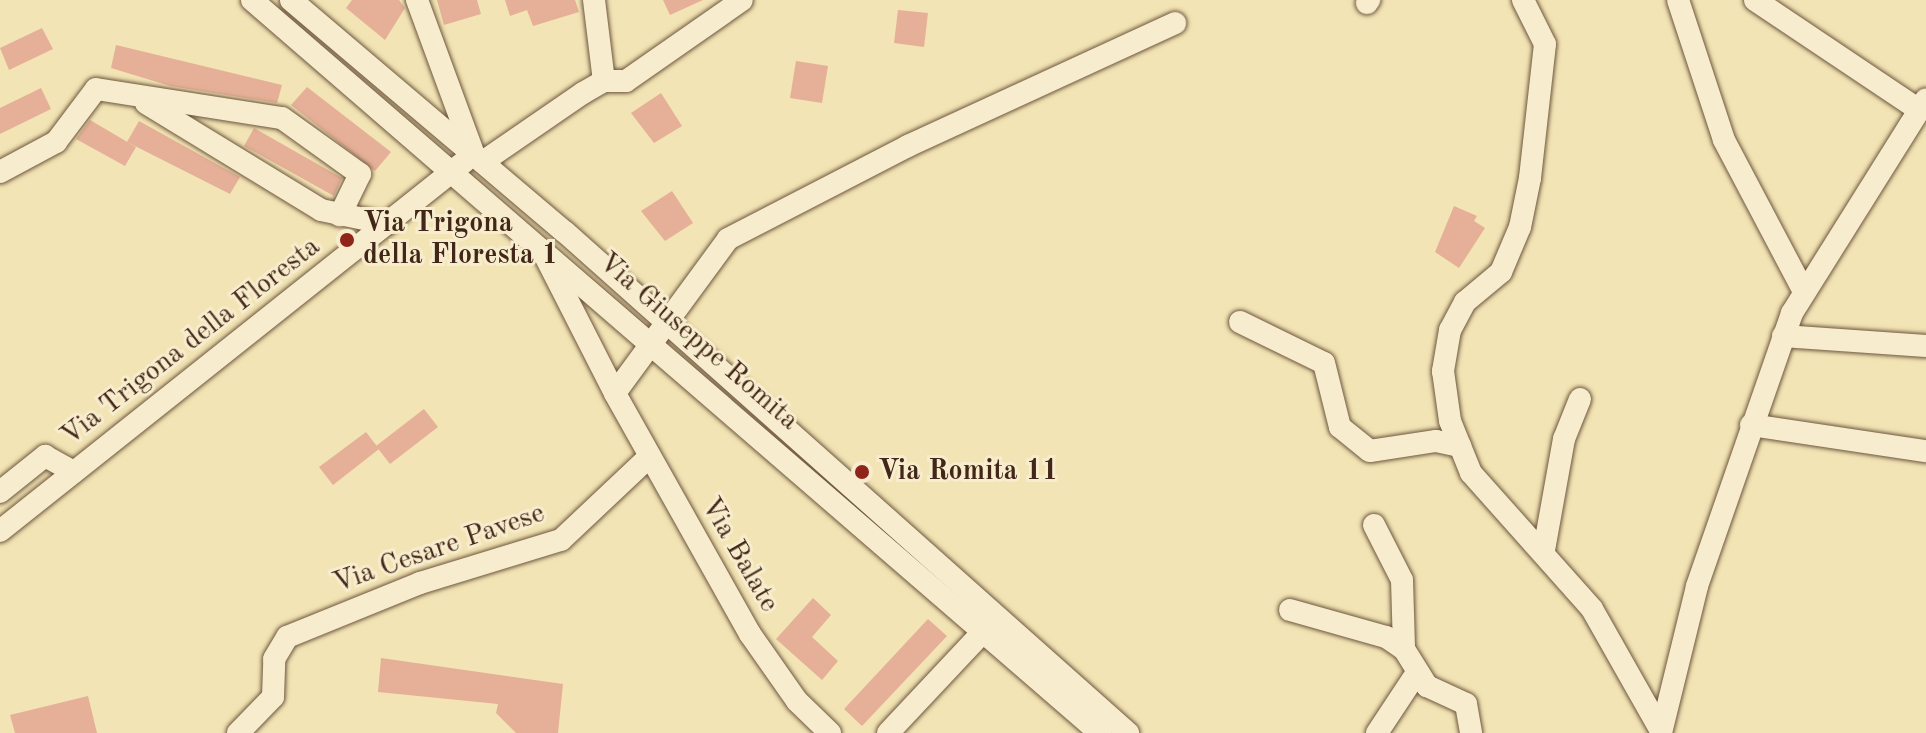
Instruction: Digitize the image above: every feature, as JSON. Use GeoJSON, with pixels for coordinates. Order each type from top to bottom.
{"type":"FeatureCollection","features":[{"type":"Feature","properties":{"kind":"street","name":"Via Giuseppe Romita"},"geometry":{"type":"LineString","coordinates":[[252,0],[456,170],[652,341],[1128,733]]}},
{"type":"Feature","properties":{"kind":"street","name":"Via Giuseppe Romita"},"geometry":{"type":"LineString","coordinates":[[291,0],[667,321],[926,566]]}},
{"type":"Feature","properties":{"kind":"street"},"geometry":{"type":"LineString","coordinates":[[417,0],[478,157]]}},
{"type":"Feature","properties":{"kind":"street"},"geometry":{"type":"LineString","coordinates":[[594,0],[604,81]]}},
{"type":"Feature","properties":{"kind":"street","name":"Via Trigona della Floresta"},"geometry":{"type":"LineString","coordinates":[[0,531],[456,170],[604,81],[626,81],[742,0]]}},
{"type":"Feature","properties":{"kind":"street"},"geometry":{"type":"LineString","coordinates":[[1523,0],[1545,44],[1544,82],[1520,227],[1501,272],[1465,302],[1450,330],[1443,371],[1460,446],[1471,473],[1544,550],[1592,609],[1661,732]]}},
{"type":"Feature","properties":{"kind":"street"},"geometry":{"type":"LineString","coordinates":[[1678,0],[1724,140],[1804,292]]}},
{"type":"Feature","properties":{"kind":"street"},"geometry":{"type":"LineString","coordinates":[[1661,732],[1697,586],[1783,336],[1804,292],[1922,104],[1755,0]]}},
{"type":"Feature","properties":{"kind":"street"},"geometry":{"type":"LineString","coordinates":[[615,393],[728,239],[763,217],[1175,23]]}},
{"type":"Feature","properties":{"kind":"street"},"geometry":{"type":"LineString","coordinates":[[0,172],[56,142],[96,89],[138,98],[282,118],[360,174],[340,215]]}},
{"type":"Feature","properties":{"kind":"street"},"geometry":{"type":"LineString","coordinates":[[138,98],[321,210],[388,224]]}},
{"type":"Feature","properties":{"kind":"street"},"geometry":{"type":"LineString","coordinates":[[539,243],[556,224]]}},
{"type":"Feature","properties":{"kind":"street","name":"Via Balate"},"geometry":{"type":"LineString","coordinates":[[539,243],[615,393],[750,634],[797,701],[830,733]]}},
{"type":"Feature","properties":{"kind":"street"},"geometry":{"type":"LineString","coordinates":[[1240,322],[1324,363],[1340,427],[1370,451],[1436,441],[1460,446]]}},
{"type":"Feature","properties":{"kind":"street"},"geometry":{"type":"LineString","coordinates":[[1783,336],[1926,346]]}},
{"type":"Feature","properties":{"kind":"street"},"geometry":{"type":"LineString","coordinates":[[1544,550],[1564,439],[1580,399]]}},
{"type":"Feature","properties":{"kind":"street"},"geometry":{"type":"LineString","coordinates":[[1751,425],[1926,451]]}},
{"type":"Feature","properties":{"kind":"street"},"geometry":{"type":"LineString","coordinates":[[0,492],[45,456],[74,472]]}},
{"type":"Feature","properties":{"kind":"street","name":"Via Cesare Pavese"},"geometry":{"type":"LineString","coordinates":[[238,733],[273,697],[274,659],[287,637],[420,583],[561,540],[650,456]]}},
{"type":"Feature","properties":{"kind":"street"},"geometry":{"type":"LineString","coordinates":[[1374,525],[1402,580],[1404,649],[1416,674],[1438,693],[1466,704],[1471,733]]}},
{"type":"Feature","properties":{"kind":"street"},"geometry":{"type":"LineString","coordinates":[[1290,610],[1386,637],[1404,649]]}},
{"type":"Feature","properties":{"kind":"street","name":"Via Giuseppe Romita"},"geometry":{"type":"LineString","coordinates":[[991,623],[1100,733]]}},
{"type":"Feature","properties":{"kind":"street"},"geometry":{"type":"LineString","coordinates":[[888,733],[991,623]]}},
{"type":"Feature","properties":{"kind":"street"},"geometry":{"type":"LineString","coordinates":[[1377,733],[1416,674]]}},
{"type":"Feature","properties":{"kind":"building"},"geometry":{"type":"Polygon","coordinates":[[[352,0],[399,0],[405,8],[385,40],[346,8],[352,0]]]}},
{"type":"Feature","properties":{"kind":"building"},"geometry":{"type":"Polygon","coordinates":[[[437,0],[477,0],[481,14],[444,25],[437,0]]]}},
{"type":"Feature","properties":{"kind":"building"},"geometry":{"type":"Polygon","coordinates":[[[505,0],[575,0],[579,12],[533,26],[527,10],[510,16],[505,0]]]}},
{"type":"Feature","properties":{"kind":"building"},"geometry":{"type":"Polygon","coordinates":[[[663,0],[703,0],[670,15],[663,0]]]}},
{"type":"Feature","properties":{"kind":"building"},"geometry":{"type":"Polygon","coordinates":[[[898,10],[928,13],[924,47],[894,43],[898,10]]]}},
{"type":"Feature","properties":{"kind":"building"},"geometry":{"type":"Polygon","coordinates":[[[42,28],[53,49],[9,70],[0,48],[42,28]]]}},
{"type":"Feature","properties":{"kind":"building"},"geometry":{"type":"Polygon","coordinates":[[[116,45],[282,85],[277,103],[170,86],[111,68],[116,45]]]}},
{"type":"Feature","properties":{"kind":"building"},"geometry":{"type":"Polygon","coordinates":[[[796,61],[828,66],[822,103],[790,98],[796,61]]]}},
{"type":"Feature","properties":{"kind":"building"},"geometry":{"type":"Polygon","coordinates":[[[307,87],[391,152],[375,171],[291,105],[307,87]]]}},
{"type":"Feature","properties":{"kind":"building"},"geometry":{"type":"Polygon","coordinates":[[[41,88],[51,109],[0,134],[0,108],[41,88]]]}},
{"type":"Feature","properties":{"kind":"building"},"geometry":{"type":"Polygon","coordinates":[[[661,93],[682,126],[654,143],[631,113],[661,93]]]}},
{"type":"Feature","properties":{"kind":"building"},"geometry":{"type":"Polygon","coordinates":[[[90,120],[136,147],[125,166],[76,139],[90,120]]]}},
{"type":"Feature","properties":{"kind":"building"},"geometry":{"type":"Polygon","coordinates":[[[139,121],[240,177],[230,194],[127,142],[139,121]]]}},
{"type":"Feature","properties":{"kind":"building"},"geometry":{"type":"Polygon","coordinates":[[[254,128],[342,178],[334,196],[244,146],[254,128]]]}},
{"type":"Feature","properties":{"kind":"building"},"geometry":{"type":"Polygon","coordinates":[[[672,191],[693,223],[665,241],[641,211],[672,191]]]}},
{"type":"Feature","properties":{"kind":"building"},"geometry":{"type":"Polygon","coordinates":[[[1454,206],[1477,216],[1474,221],[1485,228],[1459,268],[1435,252],[1454,206]]]}},
{"type":"Feature","properties":{"kind":"building"},"geometry":{"type":"Polygon","coordinates":[[[424,409],[438,427],[390,464],[376,446],[424,409]]]}},
{"type":"Feature","properties":{"kind":"building"},"geometry":{"type":"Polygon","coordinates":[[[366,432],[379,449],[333,485],[319,467],[366,432]]]}},
{"type":"Feature","properties":{"kind":"building"},"geometry":{"type":"Polygon","coordinates":[[[813,598],[831,615],[812,637],[838,661],[822,680],[776,639],[813,598]]]}},
{"type":"Feature","properties":{"kind":"building"},"geometry":{"type":"Polygon","coordinates":[[[928,619],[947,636],[862,726],[844,709],[928,619]]]}},
{"type":"Feature","properties":{"kind":"building"},"geometry":{"type":"Polygon","coordinates":[[[381,658],[563,684],[558,733],[516,733],[496,713],[498,704],[378,692],[381,658]]]}},
{"type":"Feature","properties":{"kind":"building"},"geometry":{"type":"Polygon","coordinates":[[[88,696],[97,733],[15,733],[10,715],[88,696]]]}},
{"type":"Feature","properties":{"kind":"place","name":"Via Trigona della Floresta 1"},"geometry":{"type":"Point","coordinates":[347,240]}},
{"type":"Feature","properties":{"kind":"place","name":"Via Romita 11"},"geometry":{"type":"Point","coordinates":[862,472]}}]}
